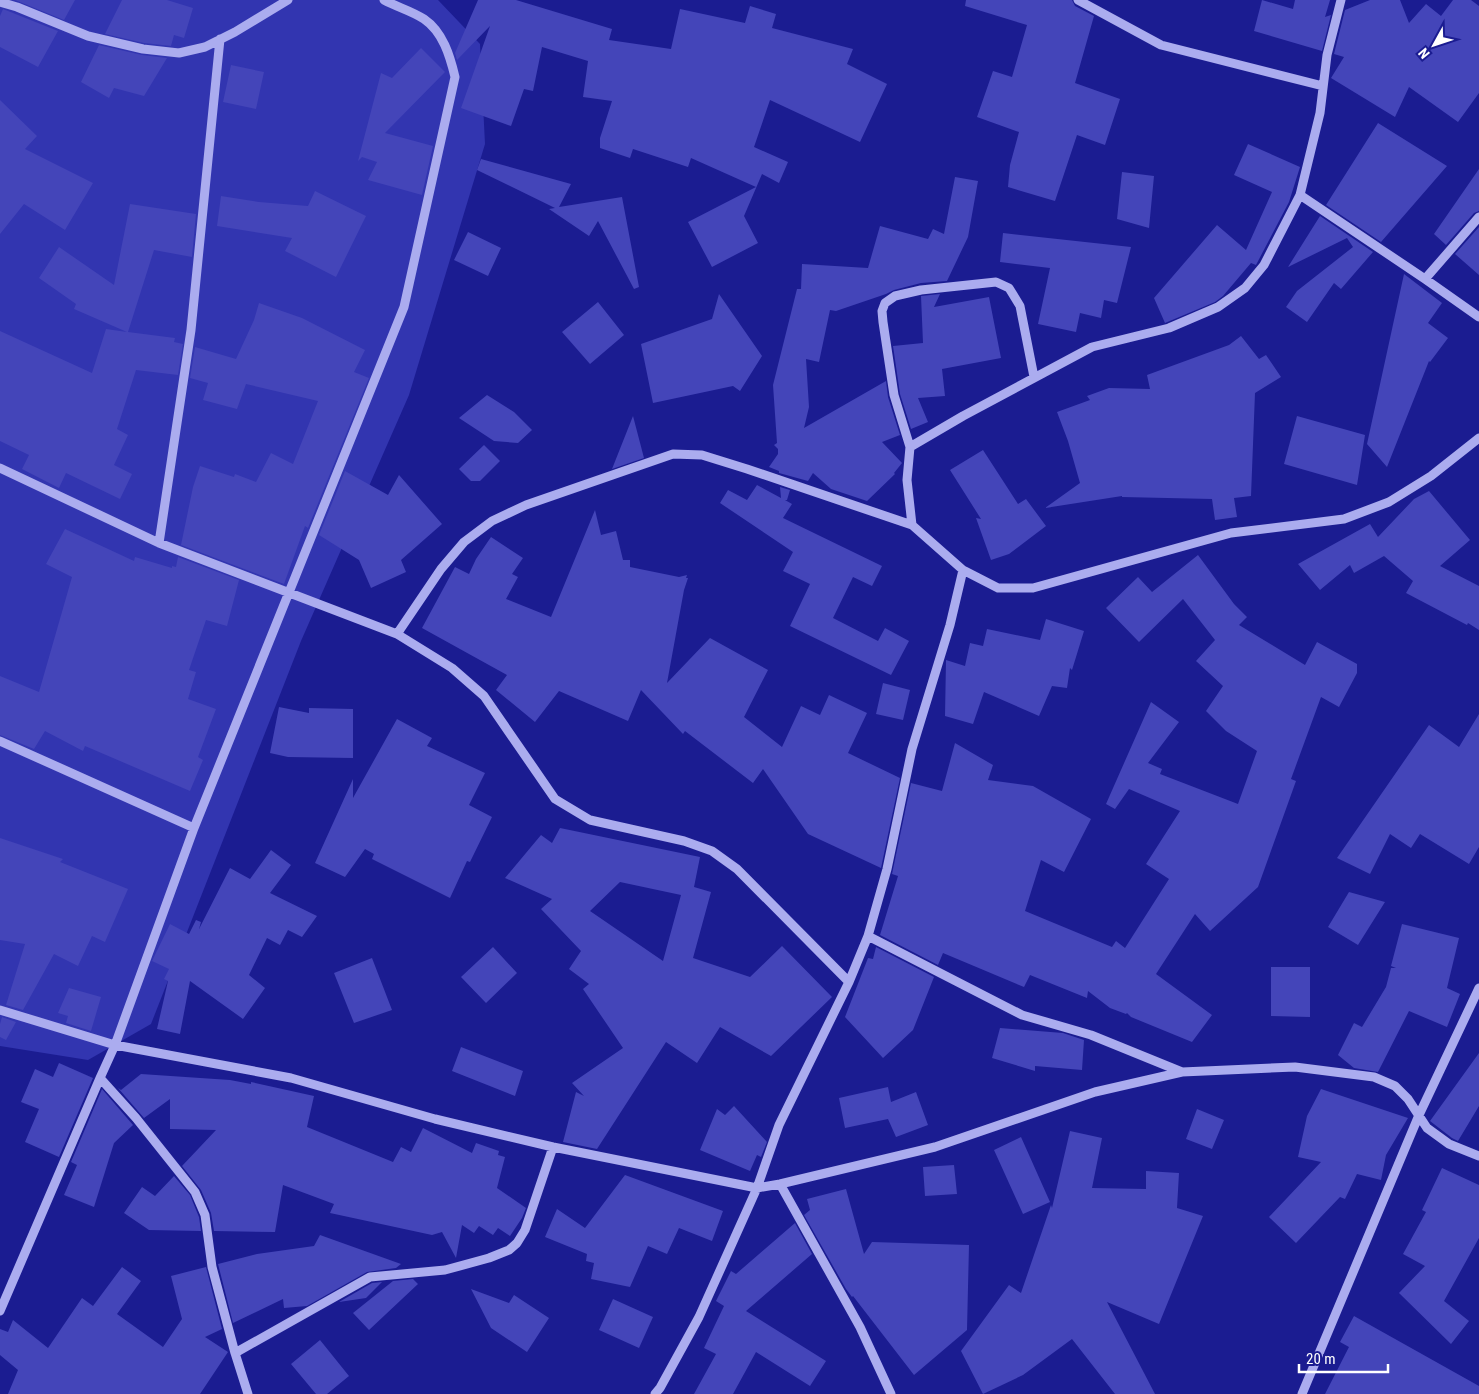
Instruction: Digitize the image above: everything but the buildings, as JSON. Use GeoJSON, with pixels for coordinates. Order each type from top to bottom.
{"type":"FeatureCollection","features":[{"type":"Feature","properties":{"kind":"street"},"geometry":{"type":"LineString","coordinates":[[0,2],[16,6],[88,36],[143,49],[180,53],[205,47],[288,0]]}},
{"type":"Feature","properties":{"kind":"street"},"geometry":{"type":"LineString","coordinates":[[0,1312],[115,1045],[194,828],[404,306],[455,77],[450,56],[440,36],[425,19],[384,0]]}},
{"type":"Feature","properties":{"kind":"street"},"geometry":{"type":"LineString","coordinates":[[1078,0],[1161,45],[1323,86]]}},
{"type":"Feature","properties":{"kind":"street"},"geometry":{"type":"LineString","coordinates":[[910,447],[1092,348],[1169,328],[1218,307],[1245,288],[1264,265],[1300,195],[1320,113],[1327,54],[1341,0]]}},
{"type":"Feature","properties":{"kind":"street"},"geometry":{"type":"LineString","coordinates":[[159,543],[192,330],[220,39]]}},
{"type":"Feature","properties":{"kind":"street"},"geometry":{"type":"LineString","coordinates":[[1300,195],[1426,279],[1479,317]]}},
{"type":"Feature","properties":{"kind":"street"},"geometry":{"type":"LineString","coordinates":[[1426,279],[1479,217]]}},
{"type":"Feature","properties":{"kind":"street"},"geometry":{"type":"LineString","coordinates":[[912,524],[907,480],[910,447],[894,396],[882,316],[885,303],[895,296],[921,290],[996,282],[1009,288],[1020,306],[1034,378]]}},
{"type":"Feature","properties":{"kind":"street"},"geometry":{"type":"LineString","coordinates":[[397,634],[441,569],[464,542],[492,521],[526,505],[673,454],[702,455],[720,460],[912,524],[963,570],[998,588],[1032,588],[1231,533],[1344,519],[1389,502],[1430,476],[1479,438]]}},
{"type":"Feature","properties":{"kind":"street"},"geometry":{"type":"LineString","coordinates":[[0,468],[159,543],[397,634],[452,668],[484,696],[555,799],[590,820],[684,841],[712,851],[737,869],[849,982]]}},
{"type":"Feature","properties":{"kind":"street"},"geometry":{"type":"LineString","coordinates":[[655,1394],[699,1317],[757,1188],[779,1125],[849,982],[868,936],[887,869],[912,749],[947,634],[963,570]]}},
{"type":"Feature","properties":{"kind":"street"},"geometry":{"type":"LineString","coordinates":[[0,741],[194,828]]}},
{"type":"Feature","properties":{"kind":"street"},"geometry":{"type":"LineString","coordinates":[[868,936],[1022,1015],[1090,1035],[1182,1072]]}},
{"type":"Feature","properties":{"kind":"street"},"geometry":{"type":"LineString","coordinates":[[1302,1394],[1419,1115],[1479,988]]}},
{"type":"Feature","properties":{"kind":"street"},"geometry":{"type":"LineString","coordinates":[[0,1010],[115,1045],[291,1078],[435,1119],[553,1147],[757,1188],[935,1146],[1095,1092],[1182,1072],[1295,1067],[1374,1077],[1395,1086],[1408,1099],[1427,1128],[1449,1144],[1479,1156]]}},
{"type":"Feature","properties":{"kind":"street"},"geometry":{"type":"LineString","coordinates":[[100,1078],[136,1118],[195,1192],[204,1215],[212,1267],[235,1354],[248,1394]]}},
{"type":"Feature","properties":{"kind":"street"},"geometry":{"type":"LineString","coordinates":[[235,1354],[370,1277],[445,1270],[489,1258],[509,1250],[517,1243],[525,1230],[553,1147]]}},
{"type":"Feature","properties":{"kind":"street"},"geometry":{"type":"LineString","coordinates":[[780,1184],[860,1326],[891,1394]]}},
{"type":"Feature","properties":{"kind":"shaded area"},"geometry":{"type":"Polygon","coordinates":[[[0,0],[438,0],[480,44],[485,144],[409,395],[301,641],[151,1024],[88,1060],[0,1046],[0,0]]]}}]}
